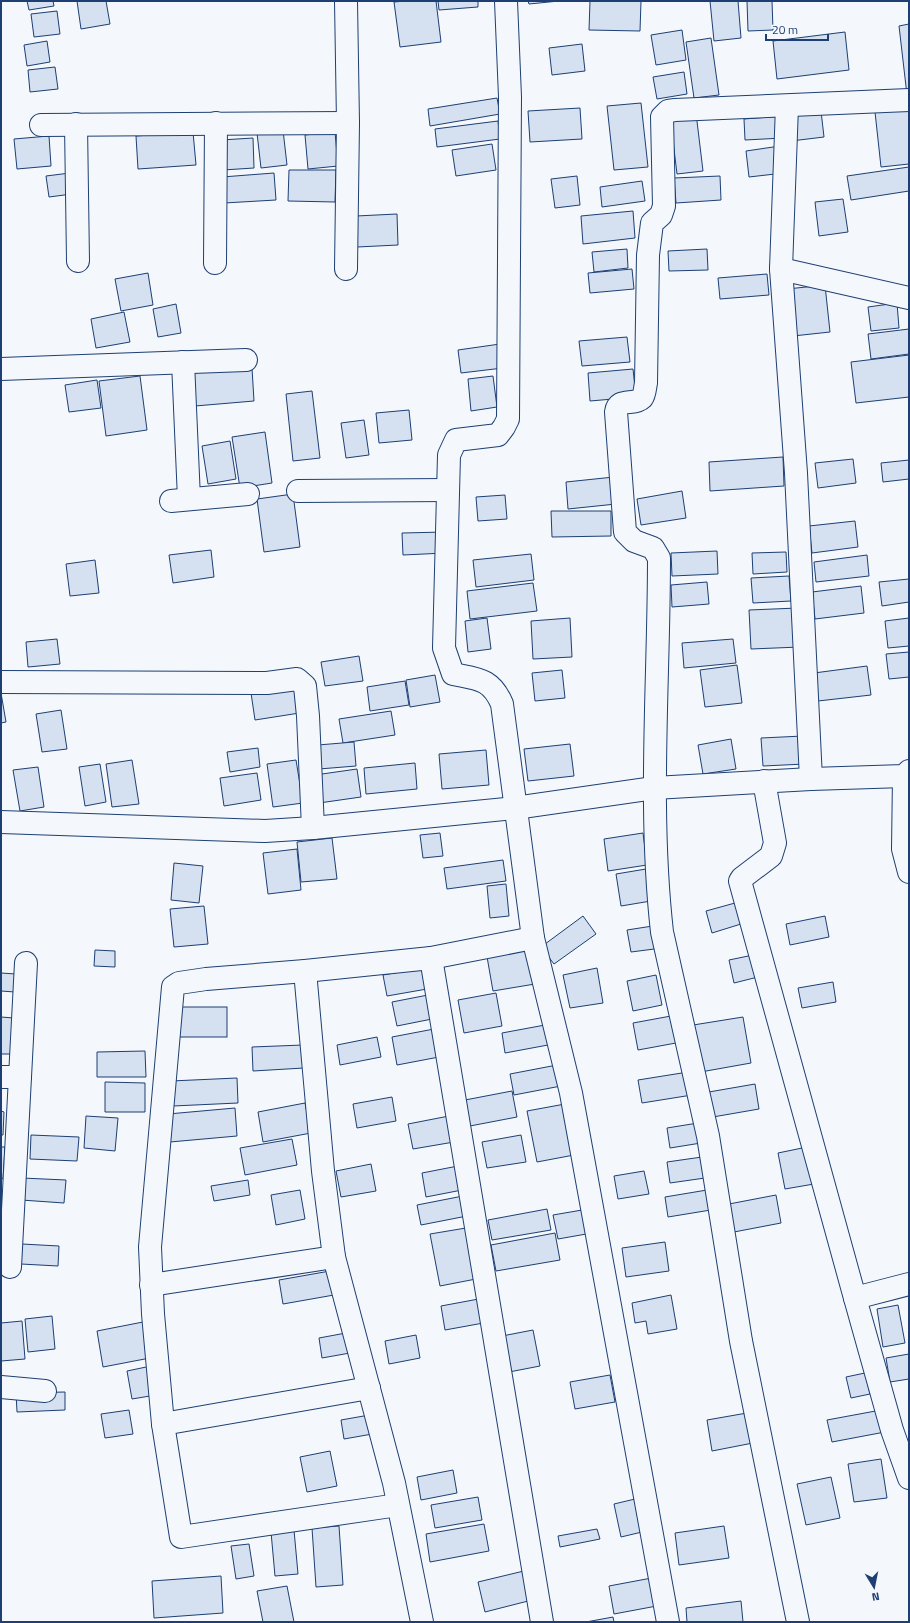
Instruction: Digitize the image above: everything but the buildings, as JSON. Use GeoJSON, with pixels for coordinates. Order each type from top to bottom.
{"type":"FeatureCollection","features":[{"type":"Feature","properties":{"kind":"street"},"geometry":{"type":"LineString","coordinates":[[346,1],[348,123],[346,269]]}},
{"type":"Feature","properties":{"kind":"street"},"geometry":{"type":"LineString","coordinates":[[506,1],[510,97],[508,419],[498,434],[456,440],[449,455],[444,648],[453,674],[482,680],[497,692],[502,704],[533,938],[571,1093],[668,1622]]}},
{"type":"Feature","properties":{"kind":"street"},"geometry":{"type":"LineString","coordinates":[[798,1622],[741,1341],[708,1136],[662,932],[658,900],[654,788],[659,558],[654,548],[634,541],[625,532],[616,412],[617,407],[620,404],[639,400],[643,397],[646,382],[648,256],[652,223],[661,215],[664,206],[662,117],[668,111],[675,110],[909,100]]}},
{"type":"Feature","properties":{"kind":"street"},"geometry":{"type":"LineString","coordinates":[[787,106],[781,269],[796,473],[811,778]]}},
{"type":"Feature","properties":{"kind":"street"},"geometry":{"type":"LineString","coordinates":[[41,125],[348,123]]}},
{"type":"Feature","properties":{"kind":"street"},"geometry":{"type":"LineString","coordinates":[[76,124],[78,261]]}},
{"type":"Feature","properties":{"kind":"street"},"geometry":{"type":"LineString","coordinates":[[215,263],[216,124]]}},
{"type":"Feature","properties":{"kind":"street"},"geometry":{"type":"LineString","coordinates":[[781,269],[909,298]]}},
{"type":"Feature","properties":{"kind":"street"},"geometry":{"type":"LineString","coordinates":[[1,369],[246,360]]}},
{"type":"Feature","properties":{"kind":"street"},"geometry":{"type":"LineString","coordinates":[[183,362],[180,500],[248,494]]}},
{"type":"Feature","properties":{"kind":"street"},"geometry":{"type":"LineString","coordinates":[[298,491],[448,490]]}},
{"type":"Feature","properties":{"kind":"street"},"geometry":{"type":"LineString","coordinates":[[1,682],[267,683],[297,679],[304,686],[308,716],[313,828]]}},
{"type":"Feature","properties":{"kind":"street"},"geometry":{"type":"LineString","coordinates":[[1,822],[265,831],[313,828],[515,808],[654,788],[811,778],[907,774],[906,849],[909,872]]}},
{"type":"Feature","properties":{"kind":"street"},"geometry":{"type":"LineString","coordinates":[[764,781],[775,843],[771,856],[740,881],[892,1430],[909,1478]]}},
{"type":"Feature","properties":{"kind":"street"},"geometry":{"type":"LineString","coordinates":[[398,1505],[181,1537],[163,1424],[151,1285],[150,1247],[173,987],[178,983],[206,979],[305,971],[431,958],[533,938]]}},
{"type":"Feature","properties":{"kind":"street"},"geometry":{"type":"LineString","coordinates":[[431,958],[542,1622]]}},
{"type":"Feature","properties":{"kind":"street"},"geometry":{"type":"LineString","coordinates":[[10,1267],[7,1230],[10,1077],[26,963]]}},
{"type":"Feature","properties":{"kind":"street"},"geometry":{"type":"LineString","coordinates":[[305,971],[323,1171],[334,1257],[398,1505],[422,1622]]}},
{"type":"Feature","properties":{"kind":"street"},"geometry":{"type":"LineString","coordinates":[[151,1285],[334,1257]]}},
{"type":"Feature","properties":{"kind":"street"},"geometry":{"type":"LineString","coordinates":[[855,1298],[909,1284]]}},
{"type":"Feature","properties":{"kind":"street"},"geometry":{"type":"LineString","coordinates":[[1,1387],[45,1390]]}},
{"type":"Feature","properties":{"kind":"street"},"geometry":{"type":"LineString","coordinates":[[163,1424],[369,1388]]}}]}
